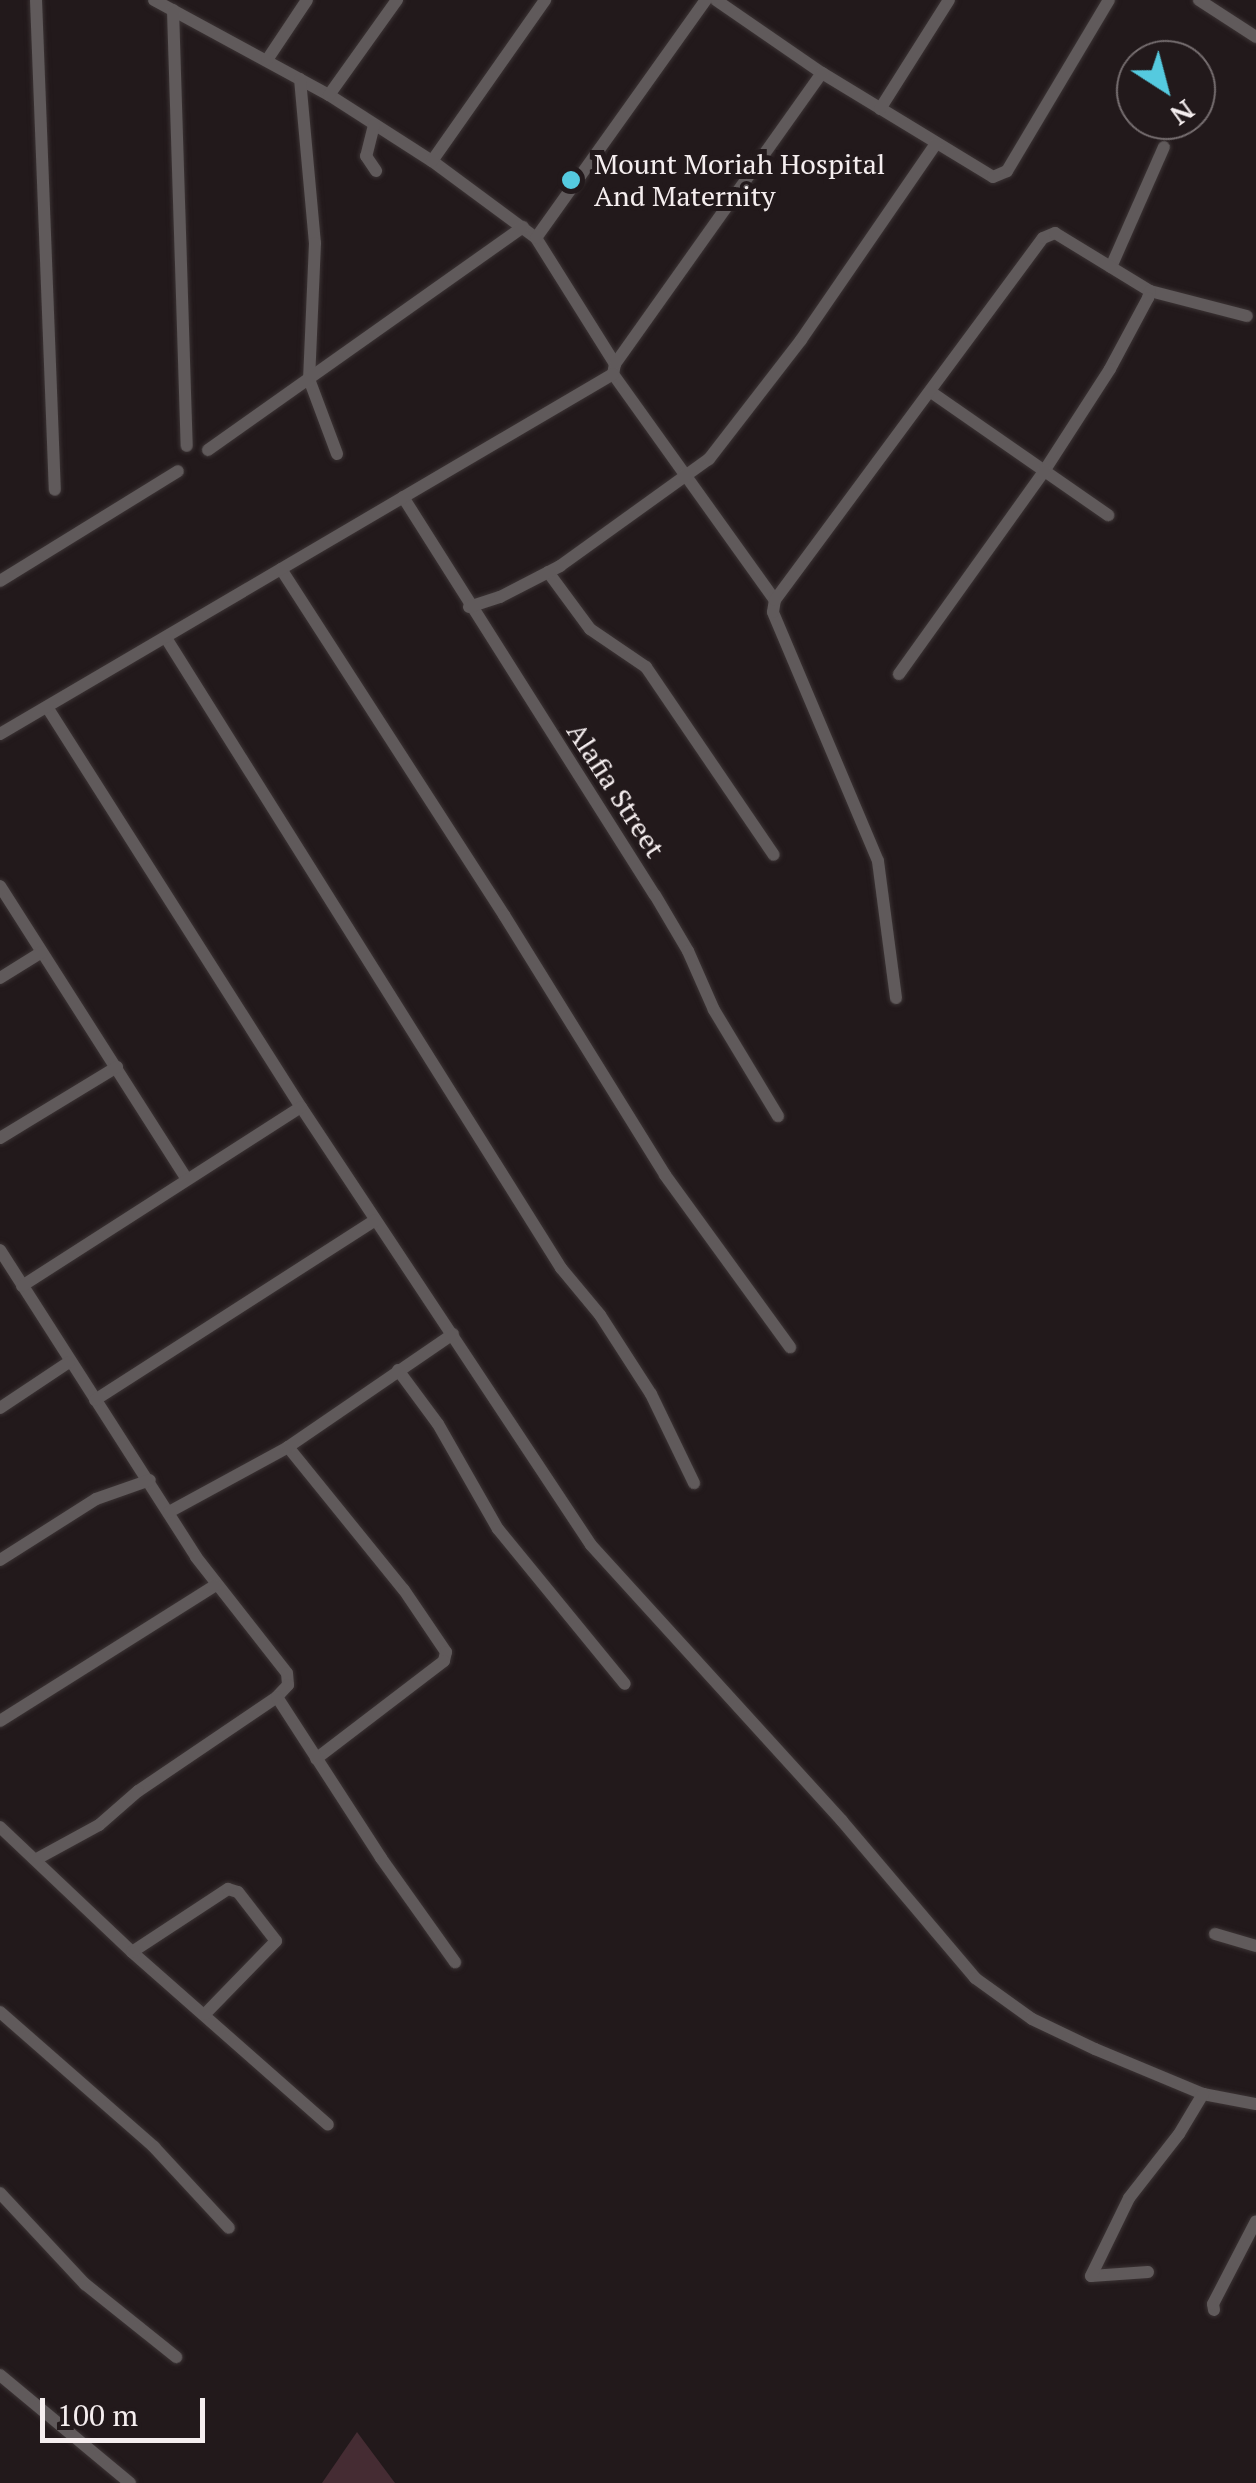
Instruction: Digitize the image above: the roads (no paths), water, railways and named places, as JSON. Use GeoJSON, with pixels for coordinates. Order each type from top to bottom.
{"type":"FeatureCollection","features":[{"type":"Feature","properties":{"kind":"street"},"geometry":{"type":"LineString","coordinates":[[36,0],[55,490]]}},
{"type":"Feature","properties":{"kind":"street"},"geometry":{"type":"LineString","coordinates":[[154,0],[329,95],[432,160],[536,238],[614,369],[776,600],[776,625],[840,763],[878,861],[896,998]]}},
{"type":"Feature","properties":{"kind":"street"},"geometry":{"type":"LineString","coordinates":[[267,60],[308,0]]}},
{"type":"Feature","properties":{"kind":"street"},"geometry":{"type":"LineString","coordinates":[[329,95],[397,0]]}},
{"type":"Feature","properties":{"kind":"street"},"geometry":{"type":"LineString","coordinates":[[432,160],[546,0]]}},
{"type":"Feature","properties":{"kind":"street"},"geometry":{"type":"LineString","coordinates":[[536,238],[706,0]]}},
{"type":"Feature","properties":{"kind":"street"},"geometry":{"type":"LineString","coordinates":[[716,0],[822,73],[984,175],[998,177],[1007,171],[1109,0]]}},
{"type":"Feature","properties":{"kind":"street"},"geometry":{"type":"LineString","coordinates":[[880,109],[949,0]]}},
{"type":"Feature","properties":{"kind":"street"},"geometry":{"type":"LineString","coordinates":[[1198,0],[1256,37]]}},
{"type":"Feature","properties":{"kind":"street"},"geometry":{"type":"LineString","coordinates":[[173,10],[187,446]]}},
{"type":"Feature","properties":{"kind":"street"},"geometry":{"type":"LineString","coordinates":[[0,734],[614,369],[822,73]]}},
{"type":"Feature","properties":{"kind":"street"},"geometry":{"type":"LineString","coordinates":[[300,79],[315,243],[309,379],[336,454]]}},
{"type":"Feature","properties":{"kind":"street"},"geometry":{"type":"LineString","coordinates":[[374,125],[366,156],[376,171]]}},
{"type":"Feature","properties":{"kind":"street"},"geometry":{"type":"LineString","coordinates":[[469,607],[500,597],[548,572],[606,536],[709,459],[739,425],[935,144]]}},
{"type":"Feature","properties":{"kind":"street"},"geometry":{"type":"LineString","coordinates":[[1111,266],[1164,147]]}},
{"type":"Feature","properties":{"kind":"street"},"geometry":{"type":"LineString","coordinates":[[208,450],[523,227]]}},
{"type":"Feature","properties":{"kind":"street"},"geometry":{"type":"LineString","coordinates":[[776,600],[1049,234],[1150,291],[1247,316]]}},
{"type":"Feature","properties":{"kind":"street"},"geometry":{"type":"LineString","coordinates":[[898,674],[1045,470],[1110,370],[1150,291]]}},
{"type":"Feature","properties":{"kind":"street"},"geometry":{"type":"LineString","coordinates":[[932,392],[1108,516]]}},
{"type":"Feature","properties":{"kind":"street"},"geometry":{"type":"LineString","coordinates":[[0,581],[178,471]]}},
{"type":"Feature","properties":{"kind":"street","name":"Alafia Street"},"geometry":{"type":"LineString","coordinates":[[403,497],[469,607],[655,895],[688,951],[714,1010],[778,1116]]}},
{"type":"Feature","properties":{"kind":"street"},"geometry":{"type":"LineString","coordinates":[[281,569],[494,899],[665,1176],[790,1348]]}},
{"type":"Feature","properties":{"kind":"street"},"geometry":{"type":"LineString","coordinates":[[548,572],[590,629],[646,667],[774,855]]}},
{"type":"Feature","properties":{"kind":"street"},"geometry":{"type":"LineString","coordinates":[[166,638],[561,1268],[600,1315],[651,1394],[694,1483]]}},
{"type":"Feature","properties":{"kind":"street"},"geometry":{"type":"LineString","coordinates":[[47,707],[301,1107],[590,1545],[842,1822],[974,1978],[1032,2019],[1202,2094],[1256,2104]]}},
{"type":"Feature","properties":{"kind":"street"},"geometry":{"type":"LineString","coordinates":[[0,886],[186,1178]]}},
{"type":"Feature","properties":{"kind":"street"},"geometry":{"type":"LineString","coordinates":[[0,978],[42,952]]}},
{"type":"Feature","properties":{"kind":"street"},"geometry":{"type":"LineString","coordinates":[[0,1138],[116,1068]]}},
{"type":"Feature","properties":{"kind":"street"},"geometry":{"type":"LineString","coordinates":[[22,1286],[301,1107]]}},
{"type":"Feature","properties":{"kind":"street"},"geometry":{"type":"LineString","coordinates":[[96,1400],[375,1220]]}},
{"type":"Feature","properties":{"kind":"street"},"geometry":{"type":"LineString","coordinates":[[0,1250],[68,1362],[150,1480],[216,1585],[286,1673],[288,1685],[277,1697],[138,1791],[99,1825],[37,1859]]}},
{"type":"Feature","properties":{"kind":"street"},"geometry":{"type":"LineString","coordinates":[[169,1512],[288,1447],[454,1334]]}},
{"type":"Feature","properties":{"kind":"street"},"geometry":{"type":"LineString","coordinates":[[0,1408],[68,1362]]}},
{"type":"Feature","properties":{"kind":"street"},"geometry":{"type":"LineString","coordinates":[[398,1370],[438,1424],[498,1528],[625,1684]]}},
{"type":"Feature","properties":{"kind":"street"},"geometry":{"type":"LineString","coordinates":[[288,1447],[404,1590],[446,1652],[444,1661],[316,1759]]}},
{"type":"Feature","properties":{"kind":"street"},"geometry":{"type":"LineString","coordinates":[[0,1560],[96,1500],[150,1480]]}},
{"type":"Feature","properties":{"kind":"street"},"geometry":{"type":"LineString","coordinates":[[0,1721],[216,1585]]}},
{"type":"Feature","properties":{"kind":"street"},"geometry":{"type":"LineString","coordinates":[[277,1697],[455,1962]]}},
{"type":"Feature","properties":{"kind":"street"},"geometry":{"type":"LineString","coordinates":[[0,1827],[132,1952],[328,2125]]}},
{"type":"Feature","properties":{"kind":"street"},"geometry":{"type":"LineString","coordinates":[[132,1952],[228,1890],[238,1892],[276,1941],[205,2014]]}},
{"type":"Feature","properties":{"kind":"street"},"geometry":{"type":"LineString","coordinates":[[1216,1934],[1256,1946]]}},
{"type":"Feature","properties":{"kind":"street"},"geometry":{"type":"LineString","coordinates":[[0,2012],[154,2146],[229,2228]]}},
{"type":"Feature","properties":{"kind":"street"},"geometry":{"type":"LineString","coordinates":[[1148,2272],[1091,2276],[1129,2198],[1179,2134],[1202,2094]]}},
{"type":"Feature","properties":{"kind":"street"},"geometry":{"type":"LineString","coordinates":[[0,2193],[85,2284],[176,2357]]}},
{"type":"Feature","properties":{"kind":"street"},"geometry":{"type":"LineString","coordinates":[[1214,2310],[1213,2304],[1256,2221]]}},
{"type":"Feature","properties":{"kind":"street"},"geometry":{"type":"LineString","coordinates":[[0,2376],[130,2483]]}},
{"type":"Feature","properties":{"kind":"place","name":"Mount Moriah Hospital And Maternity"},"geometry":{"type":"Point","coordinates":[571,180]}}]}
